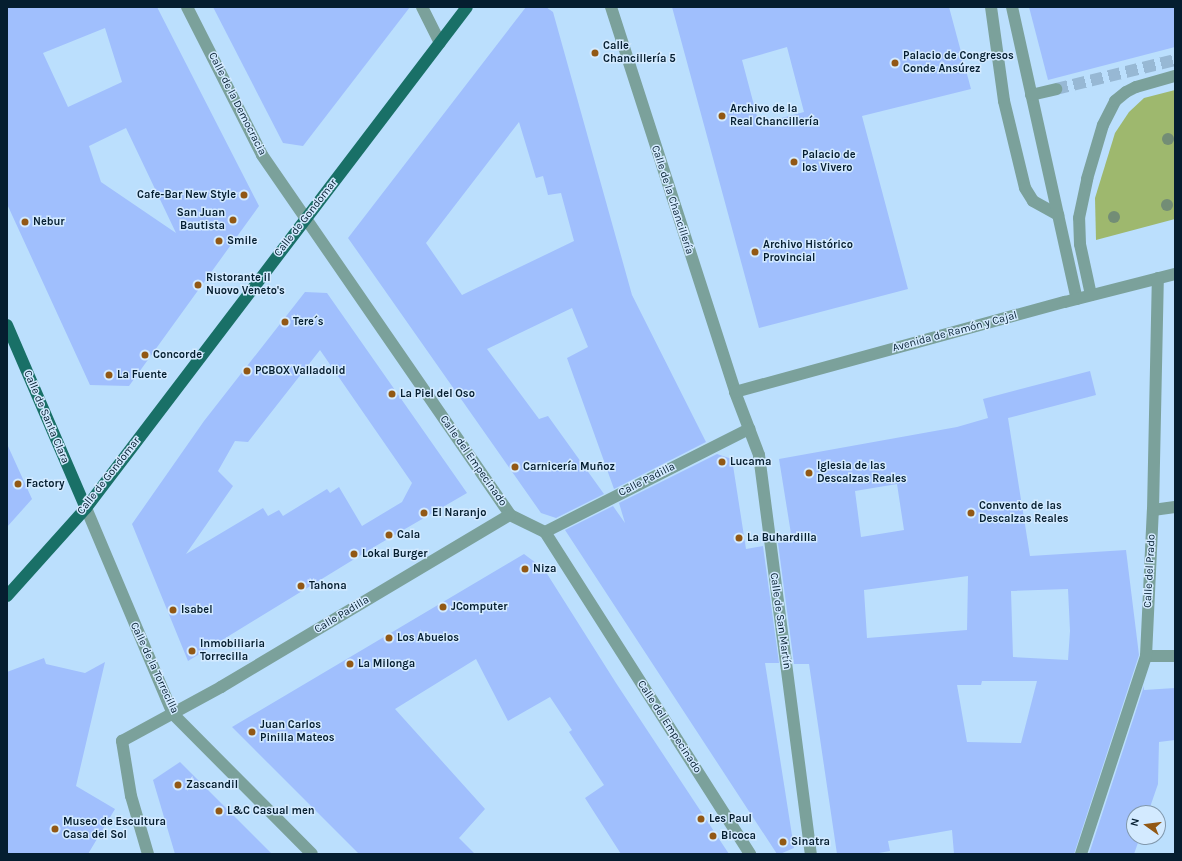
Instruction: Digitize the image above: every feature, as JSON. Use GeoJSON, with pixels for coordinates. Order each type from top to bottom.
{"type":"FeatureCollection","features":[{"type":"Feature","properties":{"kind":"main road","name":"Calle de Gondomar"},"geometry":{"type":"LineString","coordinates":[[7,596],[86,508],[467,7]]}},
{"type":"Feature","properties":{"kind":"main road","name":"Calle de Santa Clara"},"geometry":{"type":"LineString","coordinates":[[7,326],[86,508]]}},
{"type":"Feature","properties":{"kind":"street","name":"Calle de la Democracia"},"geometry":{"type":"LineString","coordinates":[[187,7],[262,156],[306,218]]}},
{"type":"Feature","properties":{"kind":"street"},"geometry":{"type":"LineString","coordinates":[[422,7],[440,43]]}},
{"type":"Feature","properties":{"kind":"street","name":"Calle de la Chancillería"},"geometry":{"type":"LineString","coordinates":[[610,7],[735,392]]}},
{"type":"Feature","properties":{"kind":"street"},"geometry":{"type":"LineString","coordinates":[[991,7],[1004,101],[1026,188],[1033,201],[1058,214]]}},
{"type":"Feature","properties":{"kind":"street"},"geometry":{"type":"LineString","coordinates":[[1012,7],[1077,298]]}},
{"type":"Feature","properties":{"kind":"street"},"geometry":{"type":"LineString","coordinates":[[1091,295],[1080,244],[1079,213],[1102,125],[1115,101],[1136,87],[1175,76]]}},
{"type":"Feature","properties":{"kind":"street"},"geometry":{"type":"LineString","coordinates":[[1031,95],[1056,89]]}},
{"type":"Feature","properties":{"kind":"street","name":"Calle del Empecinado"},"geometry":{"type":"LineString","coordinates":[[306,218],[510,514],[545,532],[750,854]]}},
{"type":"Feature","properties":{"kind":"street","name":"Avenida de Ramón y Cajal"},"geometry":{"type":"LineString","coordinates":[[735,392],[1077,298],[1175,274]]}},
{"type":"Feature","properties":{"kind":"street","name":"Calle del Prado"},"geometry":{"type":"LineString","coordinates":[[1080,854],[1146,656],[1153,510],[1158,278]]}},
{"type":"Feature","properties":{"kind":"street","name":"Calle de San Martín"},"geometry":{"type":"LineString","coordinates":[[735,392],[759,455],[811,854]]}},
{"type":"Feature","properties":{"kind":"street","name":"Calle Padilla"},"geometry":{"type":"LineString","coordinates":[[545,532],[749,429]]}},
{"type":"Feature","properties":{"kind":"street"},"geometry":{"type":"LineString","coordinates":[[1153,510],[1175,507]]}},
{"type":"Feature","properties":{"kind":"street","name":"Calle de la Torrecilla"},"geometry":{"type":"LineString","coordinates":[[86,508],[173,714],[312,854]]}},
{"type":"Feature","properties":{"kind":"street","name":"Calle Padilla"},"geometry":{"type":"LineString","coordinates":[[148,854],[131,796],[122,741],[221,687],[510,514]]}},
{"type":"Feature","properties":{"kind":"street"},"geometry":{"type":"LineString","coordinates":[[1146,656],[1175,656]]}},
{"type":"Feature","properties":{"kind":"green space"},"geometry":{"type":"Polygon","coordinates":[[[1175,90],[1175,219],[1096,240],[1095,198],[1115,133],[1129,112],[1144,98],[1175,90]]]}},
{"type":"Feature","properties":{"kind":"building"},"geometry":{"type":"Polygon","coordinates":[[[7,7],[157,7],[259,206],[129,386],[90,385],[7,204],[7,7]],[[105,28],[43,53],[68,107],[122,82],[105,28]],[[126,128],[89,146],[101,182],[176,233],[126,128]]]}},
{"type":"Feature","properties":{"kind":"building"},"geometry":{"type":"Polygon","coordinates":[[[213,7],[410,7],[303,146],[283,143],[213,7]]]}},
{"type":"Feature","properties":{"kind":"building"},"geometry":{"type":"Polygon","coordinates":[[[526,7],[546,7],[553,12],[632,295],[706,442],[614,489],[567,358],[588,347],[572,308],[487,349],[539,419],[548,416],[604,494],[556,518],[541,513],[348,238],[526,7]],[[519,122],[426,243],[462,295],[574,241],[561,193],[548,195],[543,176],[536,178],[519,122]]]}},
{"type":"Feature","properties":{"kind":"building","name":"Palacio de los Vivero"},"geometry":{"type":"Polygon","coordinates":[[[672,7],[949,7],[971,89],[862,116],[908,289],[759,328],[672,7]],[[787,47],[742,60],[759,124],[804,112],[787,47]]]}},
{"type":"Feature","properties":{"kind":"building"},"geometry":{"type":"Polygon","coordinates":[[[1029,7],[1175,7],[1175,47],[1048,80],[1029,7]]]}},
{"type":"Feature","properties":{"kind":"building"},"geometry":{"type":"Polygon","coordinates":[[[305,292],[327,293],[467,493],[374,547],[188,661],[132,524],[204,421],[305,292]],[[320,350],[248,442],[235,441],[218,471],[233,486],[186,554],[263,508],[268,516],[279,510],[283,516],[327,489],[330,493],[339,487],[362,526],[402,502],[412,483],[320,350]]]}},
{"type":"Feature","properties":{"kind":"building"},"geometry":{"type":"Polygon","coordinates":[[[1090,371],[1096,395],[1008,418],[1030,556],[1126,550],[1139,655],[1074,854],[954,854],[952,830],[888,841],[890,851],[873,854],[837,854],[809,664],[794,664],[778,543],[792,540],[779,459],[957,427],[988,418],[983,399],[1090,371]],[[897,484],[855,491],[861,537],[904,530],[897,484]],[[968,576],[864,590],[867,638],[967,630],[968,576]],[[1068,589],[1011,591],[1013,657],[1068,660],[1070,631],[1068,589]],[[982,681],[981,685],[957,685],[967,742],[1021,743],[1037,681],[982,681]]]}},
{"type":"Feature","properties":{"kind":"building"},"geometry":{"type":"Polygon","coordinates":[[[7,444],[32,499],[7,527],[7,444]]]}},
{"type":"Feature","properties":{"kind":"building"},"geometry":{"type":"Polygon","coordinates":[[[717,454],[732,459],[746,549],[763,546],[779,663],[765,663],[794,848],[780,854],[777,854],[565,530],[613,506],[625,523],[619,503],[717,454]]]}},
{"type":"Feature","properties":{"kind":"building"},"geometry":{"type":"Polygon","coordinates":[[[524,554],[544,569],[616,683],[729,854],[621,854],[585,798],[604,785],[569,732],[572,730],[550,697],[508,721],[476,659],[395,709],[485,809],[459,838],[475,854],[359,854],[232,727],[524,554]]]}},
{"type":"Feature","properties":{"kind":"building"},"geometry":{"type":"Polygon","coordinates":[[[44,658],[46,664],[85,673],[105,662],[76,786],[115,809],[88,854],[7,854],[7,672],[44,658]]]}},
{"type":"Feature","properties":{"kind":"building"},"geometry":{"type":"Polygon","coordinates":[[[1144,686],[1144,690],[1175,688],[1175,740],[1159,742],[1158,784],[1151,805],[1126,805],[1126,845],[1137,845],[1134,854],[1089,854],[1144,686]]]}},
{"type":"Feature","properties":{"kind":"building"},"geometry":{"type":"Polygon","coordinates":[[[180,762],[272,854],[175,854],[153,780],[180,762]]]}},
{"type":"Feature","properties":{"kind":"tunnel"},"geometry":{"type":"LineString","coordinates":[[1056,89],[1175,60]]}},
{"type":"Feature","properties":{"kind":"place","name":"Calle Chancillería 5"},"geometry":{"type":"Point","coordinates":[595,53]}},
{"type":"Feature","properties":{"kind":"place","name":"Palacio de Congresos Conde Ansúrez"},"geometry":{"type":"Point","coordinates":[895,63]}},
{"type":"Feature","properties":{"kind":"place","name":"Archivo de la Real Chancillería"},"geometry":{"type":"Point","coordinates":[722,116]}},
{"type":"Feature","properties":{"kind":"place","name":"Palacio de los Vivero"},"geometry":{"type":"Point","coordinates":[794,162]}},
{"type":"Feature","properties":{"kind":"place","name":"Cafe-Bar New Style"},"geometry":{"type":"Point","coordinates":[244,195]}},
{"type":"Feature","properties":{"kind":"place","name":"San Juan Bautista"},"geometry":{"type":"Point","coordinates":[233,220]}},
{"type":"Feature","properties":{"kind":"place","name":"Nebur"},"geometry":{"type":"Point","coordinates":[25,222]}},
{"type":"Feature","properties":{"kind":"place","name":"Smile"},"geometry":{"type":"Point","coordinates":[219,241]}},
{"type":"Feature","properties":{"kind":"place","name":"Archivo Histórico Provincial"},"geometry":{"type":"Point","coordinates":[755,252]}},
{"type":"Feature","properties":{"kind":"place","name":"Ristorante il Nuovo Veneto's"},"geometry":{"type":"Point","coordinates":[198,285]}},
{"type":"Feature","properties":{"kind":"place","name":"Tere´s"},"geometry":{"type":"Point","coordinates":[285,322]}},
{"type":"Feature","properties":{"kind":"place","name":"Concorde"},"geometry":{"type":"Point","coordinates":[145,355]}},
{"type":"Feature","properties":{"kind":"place","name":"PCBOX Valladolid"},"geometry":{"type":"Point","coordinates":[247,371]}},
{"type":"Feature","properties":{"kind":"place","name":"La Fuente"},"geometry":{"type":"Point","coordinates":[109,375]}},
{"type":"Feature","properties":{"kind":"place","name":"La Piel del Oso"},"geometry":{"type":"Point","coordinates":[392,394]}},
{"type":"Feature","properties":{"kind":"place","name":"Lucama"},"geometry":{"type":"Point","coordinates":[722,462]}},
{"type":"Feature","properties":{"kind":"place","name":"Carnicería Muñoz"},"geometry":{"type":"Point","coordinates":[515,467]}},
{"type":"Feature","properties":{"kind":"place","name":"Iglesia de las Descalzas Reales"},"geometry":{"type":"Point","coordinates":[809,473]}},
{"type":"Feature","properties":{"kind":"place","name":"Factory"},"geometry":{"type":"Point","coordinates":[18,484]}},
{"type":"Feature","properties":{"kind":"place","name":"El Naranjo"},"geometry":{"type":"Point","coordinates":[424,513]}},
{"type":"Feature","properties":{"kind":"place","name":"Convento de las Descalzas Reales"},"geometry":{"type":"Point","coordinates":[971,513]}},
{"type":"Feature","properties":{"kind":"place","name":"Cala"},"geometry":{"type":"Point","coordinates":[389,535]}},
{"type":"Feature","properties":{"kind":"place","name":"La Buhardilla"},"geometry":{"type":"Point","coordinates":[739,538]}},
{"type":"Feature","properties":{"kind":"place","name":"Lokal Burger"},"geometry":{"type":"Point","coordinates":[354,554]}},
{"type":"Feature","properties":{"kind":"place","name":"Niza"},"geometry":{"type":"Point","coordinates":[525,569]}},
{"type":"Feature","properties":{"kind":"place","name":"Tahona"},"geometry":{"type":"Point","coordinates":[301,586]}},
{"type":"Feature","properties":{"kind":"place","name":"JComputer"},"geometry":{"type":"Point","coordinates":[443,607]}},
{"type":"Feature","properties":{"kind":"place","name":"Isabel"},"geometry":{"type":"Point","coordinates":[173,610]}},
{"type":"Feature","properties":{"kind":"place","name":"Los Abuelos"},"geometry":{"type":"Point","coordinates":[389,638]}},
{"type":"Feature","properties":{"kind":"place","name":"Inmobiliaria Torrecilla"},"geometry":{"type":"Point","coordinates":[192,651]}},
{"type":"Feature","properties":{"kind":"place","name":"La Milonga"},"geometry":{"type":"Point","coordinates":[350,664]}},
{"type":"Feature","properties":{"kind":"place","name":"Juan Carlos Pinilla Mateos"},"geometry":{"type":"Point","coordinates":[252,732]}},
{"type":"Feature","properties":{"kind":"place","name":"Zascandil"},"geometry":{"type":"Point","coordinates":[178,785]}},
{"type":"Feature","properties":{"kind":"place","name":"L&C Casual men"},"geometry":{"type":"Point","coordinates":[219,811]}},
{"type":"Feature","properties":{"kind":"place","name":"Les Paul"},"geometry":{"type":"Point","coordinates":[701,819]}},
{"type":"Feature","properties":{"kind":"place","name":"Museo de Escultura Casa del Sol"},"geometry":{"type":"Point","coordinates":[55,829]}},
{"type":"Feature","properties":{"kind":"place","name":"Bicoca"},"geometry":{"type":"Point","coordinates":[713,836]}},
{"type":"Feature","properties":{"kind":"place","name":"Sinatra"},"geometry":{"type":"Point","coordinates":[783,842]}}]}
